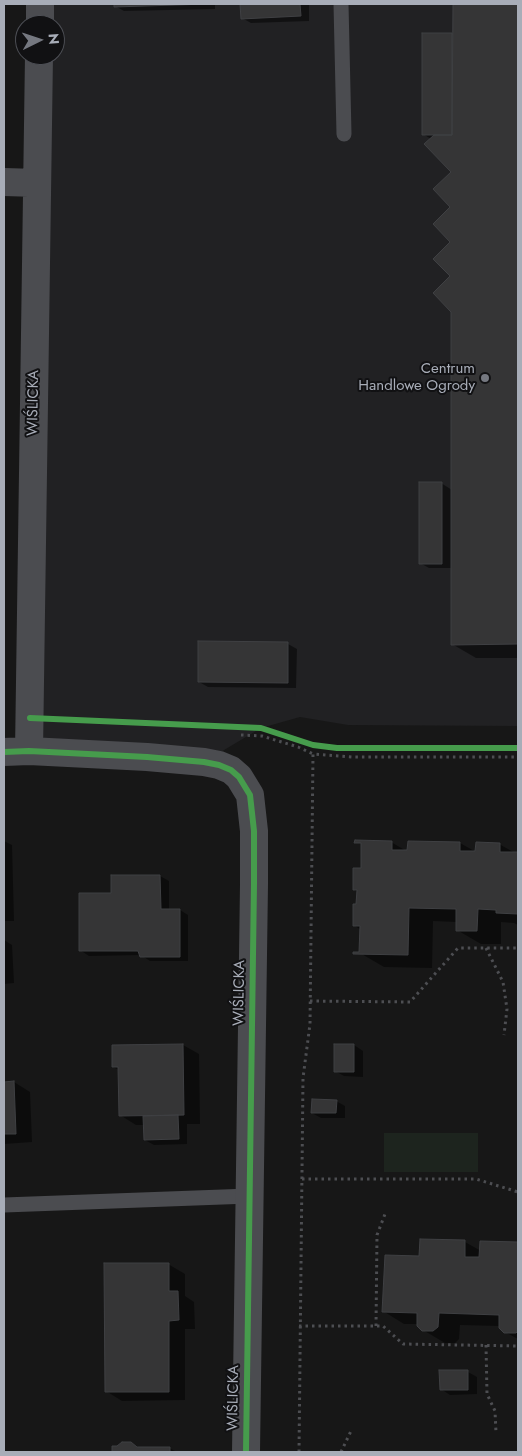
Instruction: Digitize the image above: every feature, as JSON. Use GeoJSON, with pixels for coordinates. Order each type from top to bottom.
{"type":"FeatureCollection","features":[{"type":"Feature","properties":{"kind":"street","name":"WIŚLICKA"},"geometry":{"type":"LineString","coordinates":[[40,65],[38,183],[17,751],[147,757],[219,765],[231,770],[239,777],[250,795],[254,831],[246,1452]]}},
{"type":"Feature","properties":{"kind":"street"},"geometry":{"type":"LineString","coordinates":[[4,182],[38,183]]}},
{"type":"Feature","properties":{"kind":"lane"},"geometry":{"type":"LineString","coordinates":[[341,4],[344,134]]}},
{"type":"Feature","properties":{"kind":"lane"},"geometry":{"type":"LineString","coordinates":[[4,1205],[250,1196]]}},
{"type":"Feature","properties":{"kind":"path"},"geometry":{"type":"LineString","coordinates":[[270,730],[305,742]]}},
{"type":"Feature","properties":{"kind":"path"},"geometry":{"type":"LineString","coordinates":[[299,1452],[303,1078],[310,1024],[313,754],[352,757],[518,757]]}},
{"type":"Feature","properties":{"kind":"path"},"geometry":{"type":"LineString","coordinates":[[310,1001],[410,1002],[458,948],[518,948]]}},
{"type":"Feature","properties":{"kind":"path"},"geometry":{"type":"LineString","coordinates":[[486,948],[503,982],[507,1009],[504,1035]]}},
{"type":"Feature","properties":{"kind":"path"},"geometry":{"type":"LineString","coordinates":[[302,1179],[476,1179],[518,1192]]}},
{"type":"Feature","properties":{"kind":"path"},"geometry":{"type":"LineString","coordinates":[[376,1326],[377,1235],[385,1214]]}},
{"type":"Feature","properties":{"kind":"path"},"geometry":{"type":"LineString","coordinates":[[299,1326],[383,1326],[403,1344],[518,1346]]}},
{"type":"Feature","properties":{"kind":"path"},"geometry":{"type":"LineString","coordinates":[[486,1345],[487,1394],[496,1411],[496,1433]]}},
{"type":"Feature","properties":{"kind":"path"},"geometry":{"type":"LineString","coordinates":[[340,1452],[351,1431]]}},
{"type":"Feature","properties":{"kind":"shaded area"},"geometry":{"type":"Polygon","coordinates":[[[40,4],[518,4],[518,726],[348,725],[300,717],[261,728],[204,762],[29,751],[39,65],[65,65],[65,15],[40,15],[40,4]]]}},
{"type":"Feature","properties":{"kind":"shaded area"},"geometry":{"type":"Polygon","coordinates":[[[384,1133],[478,1133],[478,1172],[384,1172],[384,1133]]]}},
{"type":"Feature","properties":{"kind":"building"},"geometry":{"type":"Polygon","coordinates":[[[114,4],[207,4],[114,7],[114,4]]]}},
{"type":"Feature","properties":{"kind":"building"},"geometry":{"type":"Polygon","coordinates":[[[240,4],[300,4],[301,16],[241,19],[240,4]]]}},
{"type":"Feature","properties":{"kind":"building","name":"Centrum Handlowe Ogrody"},"geometry":{"type":"Polygon","coordinates":[[[453,4],[518,4],[518,644],[451,645],[451,312],[433,293],[450,276],[433,259],[450,242],[433,224],[450,207],[433,189],[451,172],[424,144],[434,135],[452,135],[453,4]]]}},
{"type":"Feature","properties":{"kind":"building"},"geometry":{"type":"Polygon","coordinates":[[[422,33],[452,33],[452,135],[422,135],[422,33]]]}},
{"type":"Feature","properties":{"kind":"building"},"geometry":{"type":"Polygon","coordinates":[[[419,482],[442,482],[442,564],[419,564],[419,482]]]}},
{"type":"Feature","properties":{"kind":"building"},"geometry":{"type":"Polygon","coordinates":[[[198,641],[288,642],[288,683],[198,682],[198,641]]]}},
{"type":"Feature","properties":{"kind":"building"},"geometry":{"type":"Polygon","coordinates":[[[355,840],[392,841],[392,850],[407,850],[408,841],[460,842],[460,851],[475,851],[476,842],[500,843],[500,852],[518,852],[518,914],[496,913],[496,910],[478,909],[477,931],[456,931],[456,909],[409,908],[408,955],[353,954],[353,952],[359,952],[360,926],[353,926],[353,904],[356,904],[357,890],[353,890],[353,868],[361,868],[361,843],[354,843],[355,840]]]}},
{"type":"Feature","properties":{"kind":"building"},"geometry":{"type":"Polygon","coordinates":[[[111,875],[160,875],[161,909],[180,909],[180,957],[140,957],[138,951],[79,951],[79,893],[111,893],[111,875]]]}},
{"type":"Feature","properties":{"kind":"building"},"geometry":{"type":"Polygon","coordinates":[[[183,1044],[184,1115],[119,1116],[118,1067],[112,1067],[112,1045],[183,1044]]]}},
{"type":"Feature","properties":{"kind":"building"},"geometry":{"type":"Polygon","coordinates":[[[334,1044],[354,1044],[354,1072],[334,1072],[334,1044]]]}},
{"type":"Feature","properties":{"kind":"building"},"geometry":{"type":"Polygon","coordinates":[[[14,1081],[16,1134],[4,1134],[4,1082],[14,1081]]]}},
{"type":"Feature","properties":{"kind":"building"},"geometry":{"type":"Polygon","coordinates":[[[312,1099],[337,1100],[336,1113],[311,1113],[312,1099]]]}},
{"type":"Feature","properties":{"kind":"building"},"geometry":{"type":"Polygon","coordinates":[[[178,1115],[179,1139],[144,1140],[143,1116],[178,1115]]]}},
{"type":"Feature","properties":{"kind":"building"},"geometry":{"type":"Polygon","coordinates":[[[420,1239],[465,1240],[465,1257],[479,1257],[480,1241],[518,1242],[518,1331],[516,1333],[504,1333],[499,1328],[499,1315],[439,1313],[438,1327],[433,1331],[422,1331],[417,1326],[417,1313],[382,1312],[385,1255],[419,1256],[420,1239]]]}},
{"type":"Feature","properties":{"kind":"building"},"geometry":{"type":"Polygon","coordinates":[[[104,1263],[169,1263],[169,1291],[178,1291],[179,1320],[169,1321],[169,1392],[105,1392],[104,1263]]]}},
{"type":"Feature","properties":{"kind":"building"},"geometry":{"type":"Polygon","coordinates":[[[439,1370],[468,1370],[468,1390],[440,1390],[439,1370]]]}},
{"type":"Feature","properties":{"kind":"building"},"geometry":{"type":"Polygon","coordinates":[[[122,1442],[131,1442],[137,1447],[170,1447],[170,1452],[112,1452],[112,1446],[117,1446],[122,1442]]]}},
{"type":"Feature","properties":{"kind":"cycle path"},"geometry":{"type":"LineString","coordinates":[[30,718],[261,728],[313,745],[337,748],[518,748]]}},
{"type":"Feature","properties":{"kind":"cycle path"},"geometry":{"type":"LineString","coordinates":[[4,752],[29,751],[204,762],[231,770],[239,777],[250,795],[254,831],[254,884],[246,1452]]}},
{"type":"Feature","properties":{"kind":"place","name":"Centrum Handlowe Ogrody"},"geometry":{"type":"Point","coordinates":[485,378]}}]}
